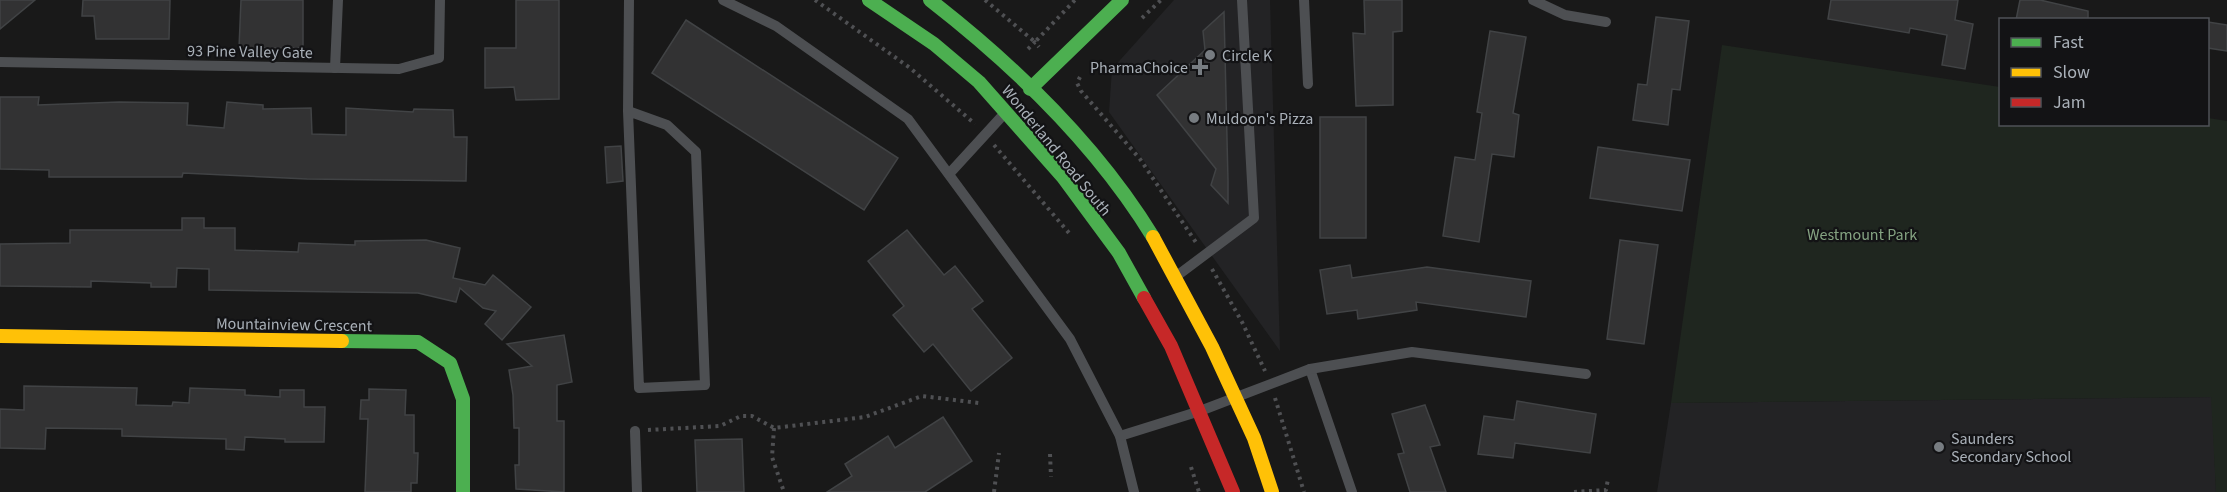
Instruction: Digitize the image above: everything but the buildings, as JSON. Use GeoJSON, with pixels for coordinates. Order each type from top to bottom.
{"type":"FeatureCollection","features":[{"type":"Feature","properties":{"kind":"main road","name":"Wonderland Road South"},"geometry":{"type":"LineString","coordinates":[[869,0],[943,52],[979,82],[1018,101],[1092,153],[1151,232],[1205,329],[1235,396],[1272,492]]}},
{"type":"Feature","properties":{"kind":"main road","name":"Wonderland Road South"},"geometry":{"type":"LineString","coordinates":[[930,0],[959,23],[1018,101],[1063,177],[1119,253],[1171,345],[1233,492]]}},
{"type":"Feature","properties":{"kind":"main road"},"geometry":{"type":"LineString","coordinates":[[1018,101],[1122,0]]}},
{"type":"Feature","properties":{"kind":"main road","name":"Mountainview Crescent"},"geometry":{"type":"LineString","coordinates":[[0,336],[418,342],[450,363],[462,399],[464,492]]}},
{"type":"Feature","properties":{"kind":"lane"},"geometry":{"type":"LineString","coordinates":[[335,68],[338,0]]}},
{"type":"Feature","properties":{"kind":"lane","name":"93 Pine Valley Gate"},"geometry":{"type":"LineString","coordinates":[[0,62],[399,69],[439,58],[440,0]]}},
{"type":"Feature","properties":{"kind":"lane"},"geometry":{"type":"LineString","coordinates":[[628,111],[667,124],[696,152],[705,385],[639,388],[628,111],[629,0]]}},
{"type":"Feature","properties":{"kind":"lane"},"geometry":{"type":"LineString","coordinates":[[723,0],[776,26],[908,119],[1070,339],[1120,436],[1134,492]]}},
{"type":"Feature","properties":{"kind":"lane"},"geometry":{"type":"LineString","coordinates":[[1175,277],[1254,218],[1242,0]]}},
{"type":"Feature","properties":{"kind":"lane"},"geometry":{"type":"LineString","coordinates":[[1304,0],[1308,84]]}},
{"type":"Feature","properties":{"kind":"lane"},"geometry":{"type":"LineString","coordinates":[[1533,0],[1565,15],[1606,22]]}},
{"type":"Feature","properties":{"kind":"lane"},"geometry":{"type":"LineString","coordinates":[[949,174],[1018,101]]}},
{"type":"Feature","properties":{"kind":"lane"},"geometry":{"type":"LineString","coordinates":[[1120,436],[1200,411],[1310,369],[1412,352],[1586,374]]}},
{"type":"Feature","properties":{"kind":"lane"},"geometry":{"type":"LineString","coordinates":[[1310,369],[1352,492]]}},
{"type":"Feature","properties":{"kind":"lane"},"geometry":{"type":"LineString","coordinates":[[635,431],[637,492]]}},
{"type":"Feature","properties":{"kind":"path"},"geometry":{"type":"LineString","coordinates":[[815,0],[910,68],[985,135],[1072,238]]}},
{"type":"Feature","properties":{"kind":"path"},"geometry":{"type":"LineString","coordinates":[[986,0],[1035,42],[1076,0]]}},
{"type":"Feature","properties":{"kind":"path"},"geometry":{"type":"LineString","coordinates":[[1137,22],[1161,0]]}},
{"type":"Feature","properties":{"kind":"path"},"geometry":{"type":"LineString","coordinates":[[1082,74],[1077,83],[1081,91],[1140,159],[1204,255],[1242,322],[1270,384],[1304,492]]}},
{"type":"Feature","properties":{"kind":"path"},"geometry":{"type":"LineString","coordinates":[[635,431],[720,426],[741,416],[752,416],[774,428],[865,417],[922,396],[979,403]]}},
{"type":"Feature","properties":{"kind":"path"},"geometry":{"type":"LineString","coordinates":[[774,428],[772,457],[784,492]]}},
{"type":"Feature","properties":{"kind":"path"},"geometry":{"type":"LineString","coordinates":[[994,492],[999,453]]}},
{"type":"Feature","properties":{"kind":"path"},"geometry":{"type":"LineString","coordinates":[[1050,454],[1051,477]]}},
{"type":"Feature","properties":{"kind":"path"},"geometry":{"type":"LineString","coordinates":[[1574,492],[1606,490],[1608,479]]}},
{"type":"Feature","properties":{"kind":"shaded area"},"geometry":{"type":"Polygon","coordinates":[[[1174,0],[1270,0],[1280,351],[1109,112],[1112,69],[1174,0]]]}},
{"type":"Feature","properties":{"kind":"shaded area","name":"Saunders Secondary School"},"geometry":{"type":"Polygon","coordinates":[[[2212,397],[2216,492],[1657,492],[1671,403],[2212,397]]]}},
{"type":"Feature","properties":{"kind":"green space","name":"Westmount Park"},"geometry":{"type":"Polygon","coordinates":[[[1722,45],[1999,87],[1999,126],[2209,126],[2209,118],[2227,121],[2227,492],[2216,492],[2211,397],[1671,403],[1722,45]]]}},
{"type":"Feature","properties":{"kind":"traffic: fast"},"geometry":{"type":"LineString","coordinates":[[869,0],[934,44],[979,82],[1063,177],[1119,253],[1144,298]]}},
{"type":"Feature","properties":{"kind":"traffic: fast"},"geometry":{"type":"LineString","coordinates":[[930,0],[993,52],[1052,108],[1106,170],[1153,237]]}},
{"type":"Feature","properties":{"kind":"traffic: fast"},"geometry":{"type":"LineString","coordinates":[[1030,89],[1122,0]]}},
{"type":"Feature","properties":{"kind":"traffic: fast"},"geometry":{"type":"LineString","coordinates":[[342,341],[418,342],[450,363],[463,399],[463,492]]}},
{"type":"Feature","properties":{"kind":"traffic: slow"},"geometry":{"type":"LineString","coordinates":[[1153,237],[1212,347],[1254,438],[1272,492]]}},
{"type":"Feature","properties":{"kind":"traffic: slow"},"geometry":{"type":"LineString","coordinates":[[0,336],[342,341]]}},
{"type":"Feature","properties":{"kind":"traffic: jam"},"geometry":{"type":"LineString","coordinates":[[1144,298],[1171,346],[1233,492]]}},
{"type":"Feature","properties":{"kind":"place","name":"Circle K"},"geometry":{"type":"Point","coordinates":[1210,55]}},
{"type":"Feature","properties":{"kind":"place","name":"PharmaChoice"},"geometry":{"type":"Point","coordinates":[1200,67]}},
{"type":"Feature","properties":{"kind":"place","name":"Muldoon's Pizza"},"geometry":{"type":"Point","coordinates":[1194,118]}},
{"type":"Feature","properties":{"kind":"place","name":"Saunders Secondary School"},"geometry":{"type":"Point","coordinates":[1939,447]}}]}
